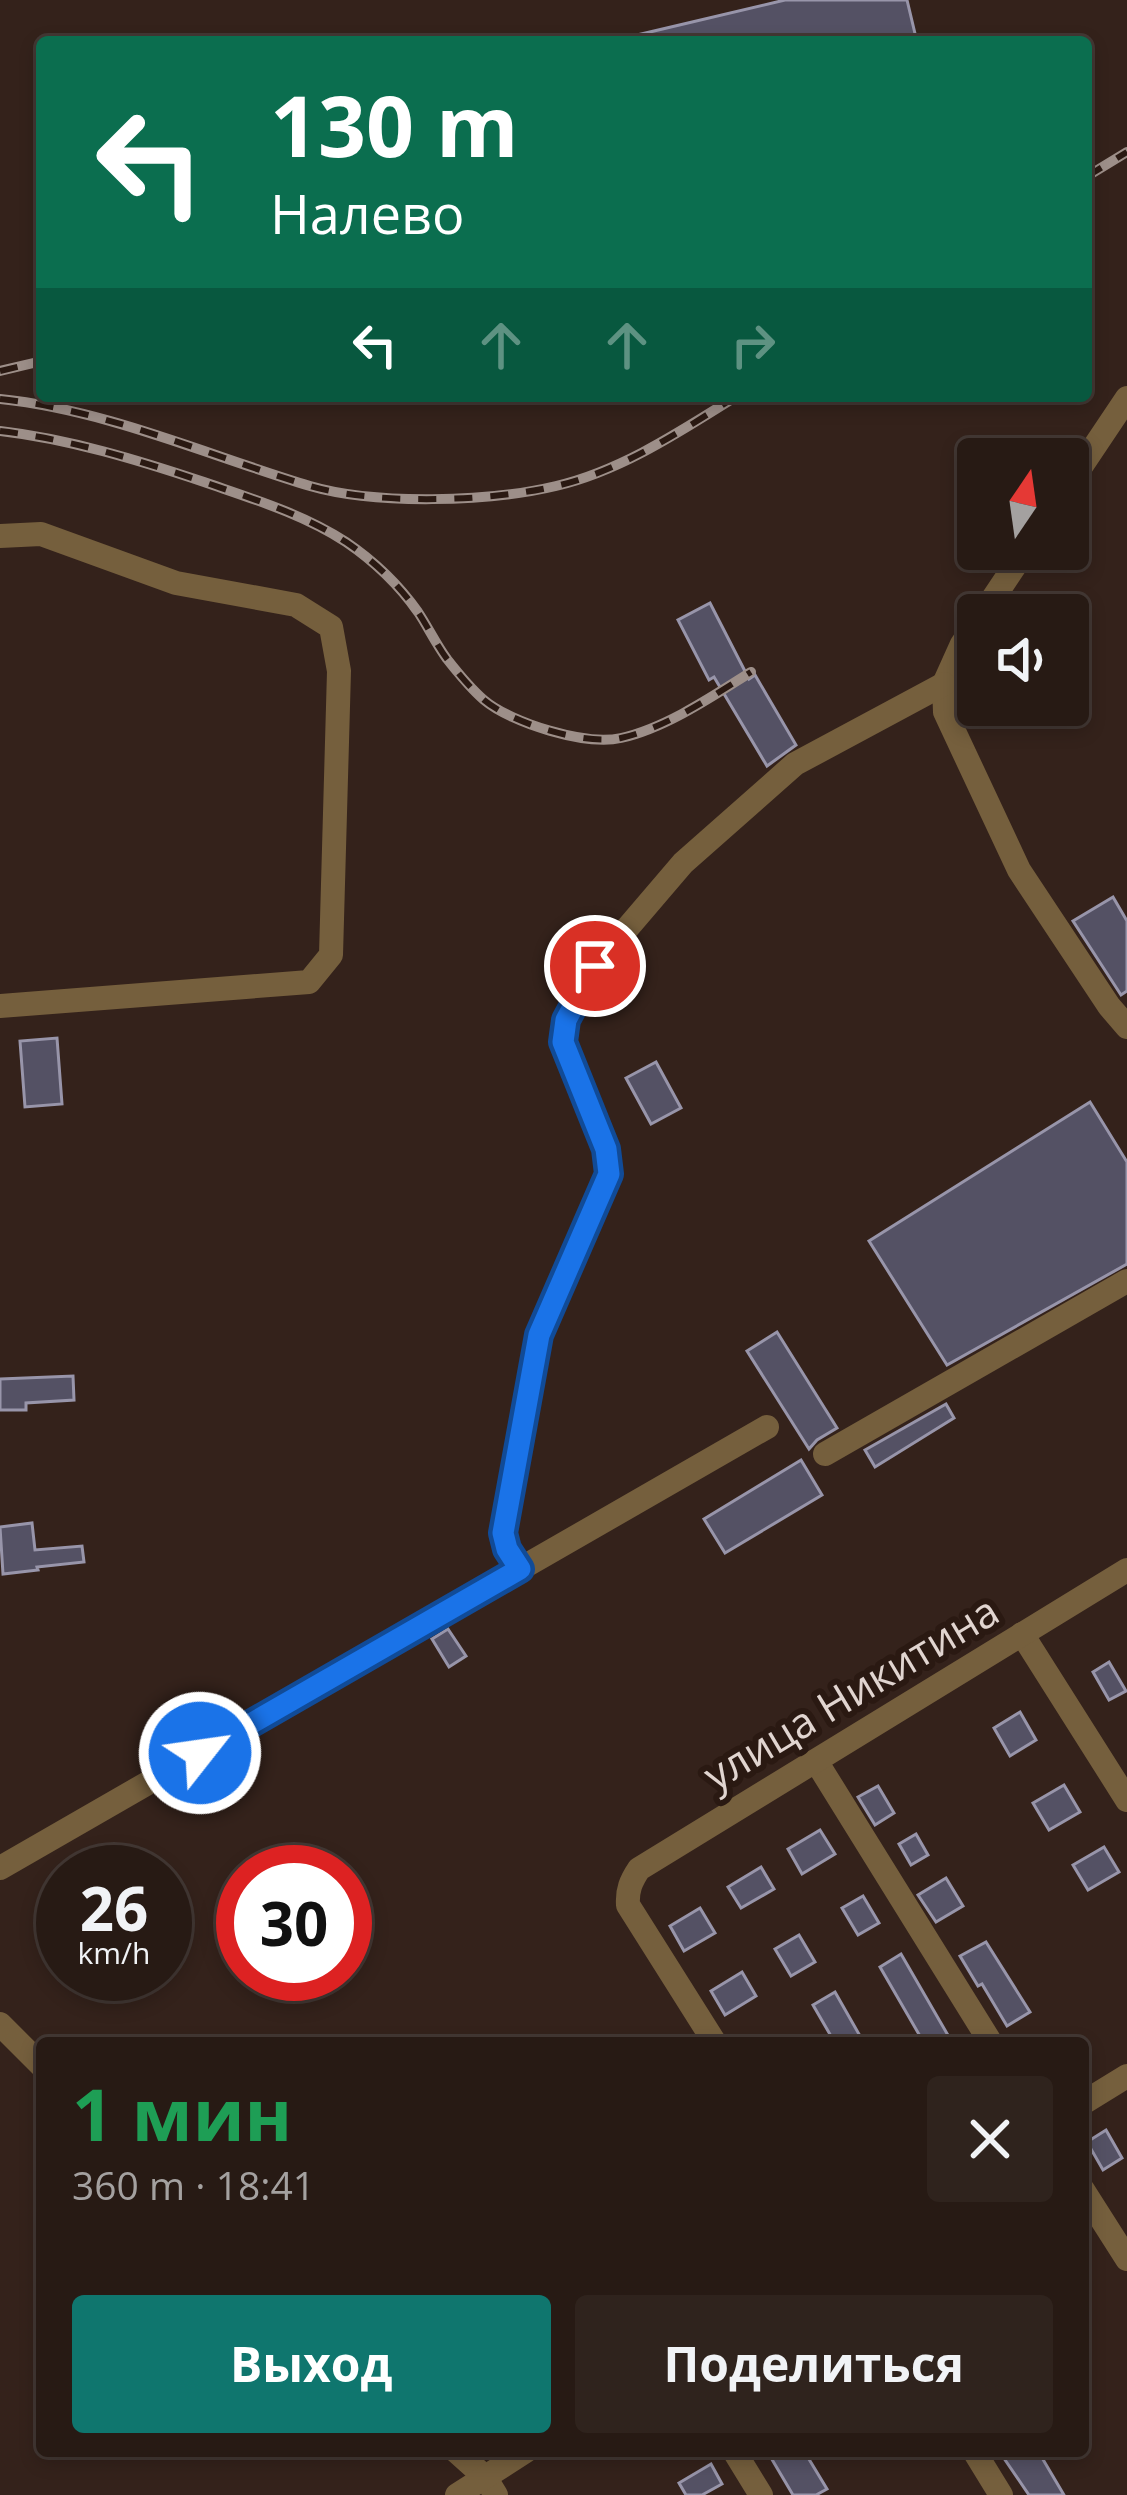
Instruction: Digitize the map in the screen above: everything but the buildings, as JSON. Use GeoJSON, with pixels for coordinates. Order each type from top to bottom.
{"type":"FeatureCollection","features":[{"type":"Feature","properties":{"kind":"street"},"geometry":{"type":"LineString","coordinates":[[1089,455],[1127,398]]}},
{"type":"Feature","properties":{"kind":"street"},"geometry":{"type":"LineString","coordinates":[[0,536],[41,534],[176,584],[296,605],[331,627],[339,670],[331,955],[309,982],[0,1006]]}},
{"type":"Feature","properties":{"kind":"street"},"geometry":{"type":"LineString","coordinates":[[957,655],[944,684],[945,712],[1019,871],[1127,1027]]}},
{"type":"Feature","properties":{"kind":"street"},"geometry":{"type":"LineString","coordinates":[[520,1569],[503,1533],[539,1335],[609,1174],[606,1149],[563,1042],[566,1020],[595,966],[683,863],[747,806],[795,764],[944,684]]}},
{"type":"Feature","properties":{"kind":"street"},"geometry":{"type":"LineString","coordinates":[[825,1454],[1127,1280]]}},
{"type":"Feature","properties":{"kind":"street"},"geometry":{"type":"LineString","coordinates":[[0,1868],[767,1427]]}},
{"type":"Feature","properties":{"kind":"street","name":"улица Никитина"},"geometry":{"type":"LineString","coordinates":[[711,2037],[632,1914],[627,1893],[639,1869],[1127,1570]]}},
{"type":"Feature","properties":{"kind":"street"},"geometry":{"type":"LineString","coordinates":[[1022,1634],[1127,1800]]}},
{"type":"Feature","properties":{"kind":"street"},"geometry":{"type":"LineString","coordinates":[[816,1761],[987,2037]]}},
{"type":"Feature","properties":{"kind":"street"},"geometry":{"type":"LineString","coordinates":[[0,2024],[36,2060]]}},
{"type":"Feature","properties":{"kind":"street"},"geometry":{"type":"LineString","coordinates":[[1089,2099],[1127,2076]]}},
{"type":"Feature","properties":{"kind":"street"},"geometry":{"type":"LineString","coordinates":[[1089,2199],[1127,2259]]}},
{"type":"Feature","properties":{"kind":"street"},"geometry":{"type":"LineString","coordinates":[[462,2457],[490,2486]]}},
{"type":"Feature","properties":{"kind":"street"},"geometry":{"type":"LineString","coordinates":[[457,2495],[490,2486],[520,2457]]}},
{"type":"Feature","properties":{"kind":"street"},"geometry":{"type":"LineString","coordinates":[[738,2457],[761,2495]]}},
{"type":"Feature","properties":{"kind":"street"},"geometry":{"type":"LineString","coordinates":[[978,2457],[1001,2495]]}},
{"type":"Feature","properties":{"kind":"railway"},"geometry":{"type":"LineString","coordinates":[[1092,173],[1127,152]]}},
{"type":"Feature","properties":{"kind":"railway"},"geometry":{"type":"LineString","coordinates":[[0,371],[36,362]]}},
{"type":"Feature","properties":{"kind":"railway"},"geometry":{"type":"LineString","coordinates":[[0,399],[118,423],[310,486],[366,496],[432,499],[529,491],[580,479],[650,448],[727,402]]}},
{"type":"Feature","properties":{"kind":"railway"},"geometry":{"type":"LineString","coordinates":[[0,431],[154,466],[277,508],[330,532],[394,583],[447,659],[479,695],[496,709],[550,731],[589,739],[621,738],[689,710],[751,672]]}},
{"type":"Feature","properties":{"kind":"route"},"geometry":{"type":"LineString","coordinates":[[200,1753],[520,1569],[503,1533],[539,1335],[609,1174],[606,1149],[563,1042],[566,1020],[595,966]]}}]}
